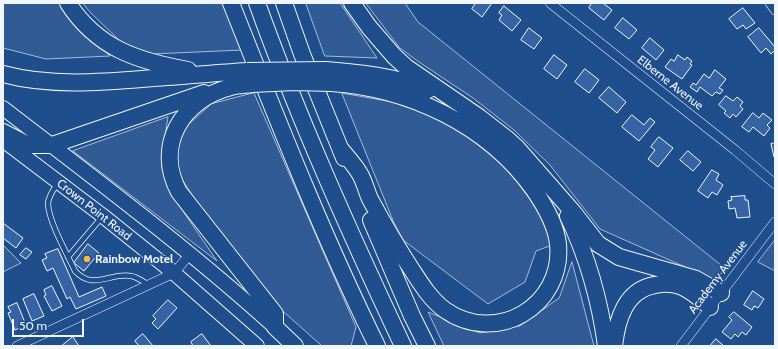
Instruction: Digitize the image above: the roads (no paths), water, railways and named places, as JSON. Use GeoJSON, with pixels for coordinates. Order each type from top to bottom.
{"type":"FeatureCollection","features":[{"type":"Feature","properties":{"kind":"highway"},"geometry":{"type":"LineString","coordinates":[[68,3],[75,14],[103,41],[136,58],[155,64],[212,73],[302,82],[328,76],[371,75],[419,86],[457,103]]}},
{"type":"Feature","properties":{"kind":"highway"},"geometry":{"type":"LineString","coordinates":[[231,3],[296,166],[331,248],[377,346]]}},
{"type":"Feature","properties":{"kind":"highway"},"geometry":{"type":"LineString","coordinates":[[257,3],[297,107],[331,188],[356,246],[403,346]]}},
{"type":"Feature","properties":{"kind":"highway"},"geometry":{"type":"LineString","coordinates":[[284,3],[340,148],[412,316],[427,346]]}},
{"type":"Feature","properties":{"kind":"highway"},"geometry":{"type":"LineString","coordinates":[[352,3],[369,27],[394,56],[419,77],[479,117],[506,138],[528,159],[593,238],[606,249],[619,257],[696,279],[721,293]]}},
{"type":"Feature","properties":{"kind":"highway"},"geometry":{"type":"LineString","coordinates":[[3,74],[37,80],[92,82],[212,73]]}},
{"type":"Feature","properties":{"kind":"highway"},"geometry":{"type":"LineString","coordinates":[[328,76],[345,84],[377,89],[422,104],[455,120],[504,156],[538,195],[546,208],[555,232],[558,244],[556,270],[546,293],[539,302],[522,315],[500,323],[478,324],[457,317],[445,310],[428,294],[399,250],[381,220],[359,172],[340,148]]}},
{"type":"Feature","properties":{"kind":"highway"},"geometry":{"type":"LineString","coordinates":[[250,77],[199,101],[181,120],[174,131],[171,143],[171,173],[179,192],[275,314],[275,327]]}},
{"type":"Feature","properties":{"kind":"highway"},"geometry":{"type":"LineString","coordinates":[[3,132],[28,145],[52,146],[204,93],[230,87]]}},
{"type":"Feature","properties":{"kind":"highway"},"geometry":{"type":"LineString","coordinates":[[3,108],[190,254],[295,346]]}},
{"type":"Feature","properties":{"kind":"highway","name":"Crown Point Road"},"geometry":{"type":"LineString","coordinates":[[3,140],[103,216],[174,273],[256,346]]}},
{"type":"Feature","properties":{"kind":"highway"},"geometry":{"type":"LineString","coordinates":[[549,184],[567,213],[580,241],[596,289],[606,346]]}},
{"type":"Feature","properties":{"kind":"highway"},"geometry":{"type":"LineString","coordinates":[[614,346],[618,321],[626,304],[633,296],[648,287],[664,284],[680,286],[695,295],[710,307]]}},
{"type":"Feature","properties":{"kind":"highway"},"geometry":{"type":"LineString","coordinates":[[364,346],[369,330]]}},
{"type":"Feature","properties":{"kind":"street","name":"Elberne Avenue"},"geometry":{"type":"LineString","coordinates":[[550,3],[735,150],[775,184]]}},
{"type":"Feature","properties":{"kind":"street"},"geometry":{"type":"LineString","coordinates":[[770,3],[775,10]]}},
{"type":"Feature","properties":{"kind":"street","name":"Academy Avenue"},"geometry":{"type":"LineString","coordinates":[[681,346],[775,222]]}},
{"type":"Feature","properties":{"kind":"street"},"geometry":{"type":"LineString","coordinates":[[17,346],[174,273],[190,254]]}},
{"type":"Feature","properties":{"kind":"lane"},"geometry":{"type":"LineString","coordinates":[[58,182],[50,194],[48,203],[50,215],[75,271],[86,279],[102,280],[131,276],[148,284]]}},
{"type":"Feature","properties":{"kind":"lane"},"geometry":{"type":"LineString","coordinates":[[68,257],[103,216]]}},
{"type":"Feature","properties":{"kind":"place","name":"Rainbow Motel"},"geometry":{"type":"Point","coordinates":[87,259]}}]}
